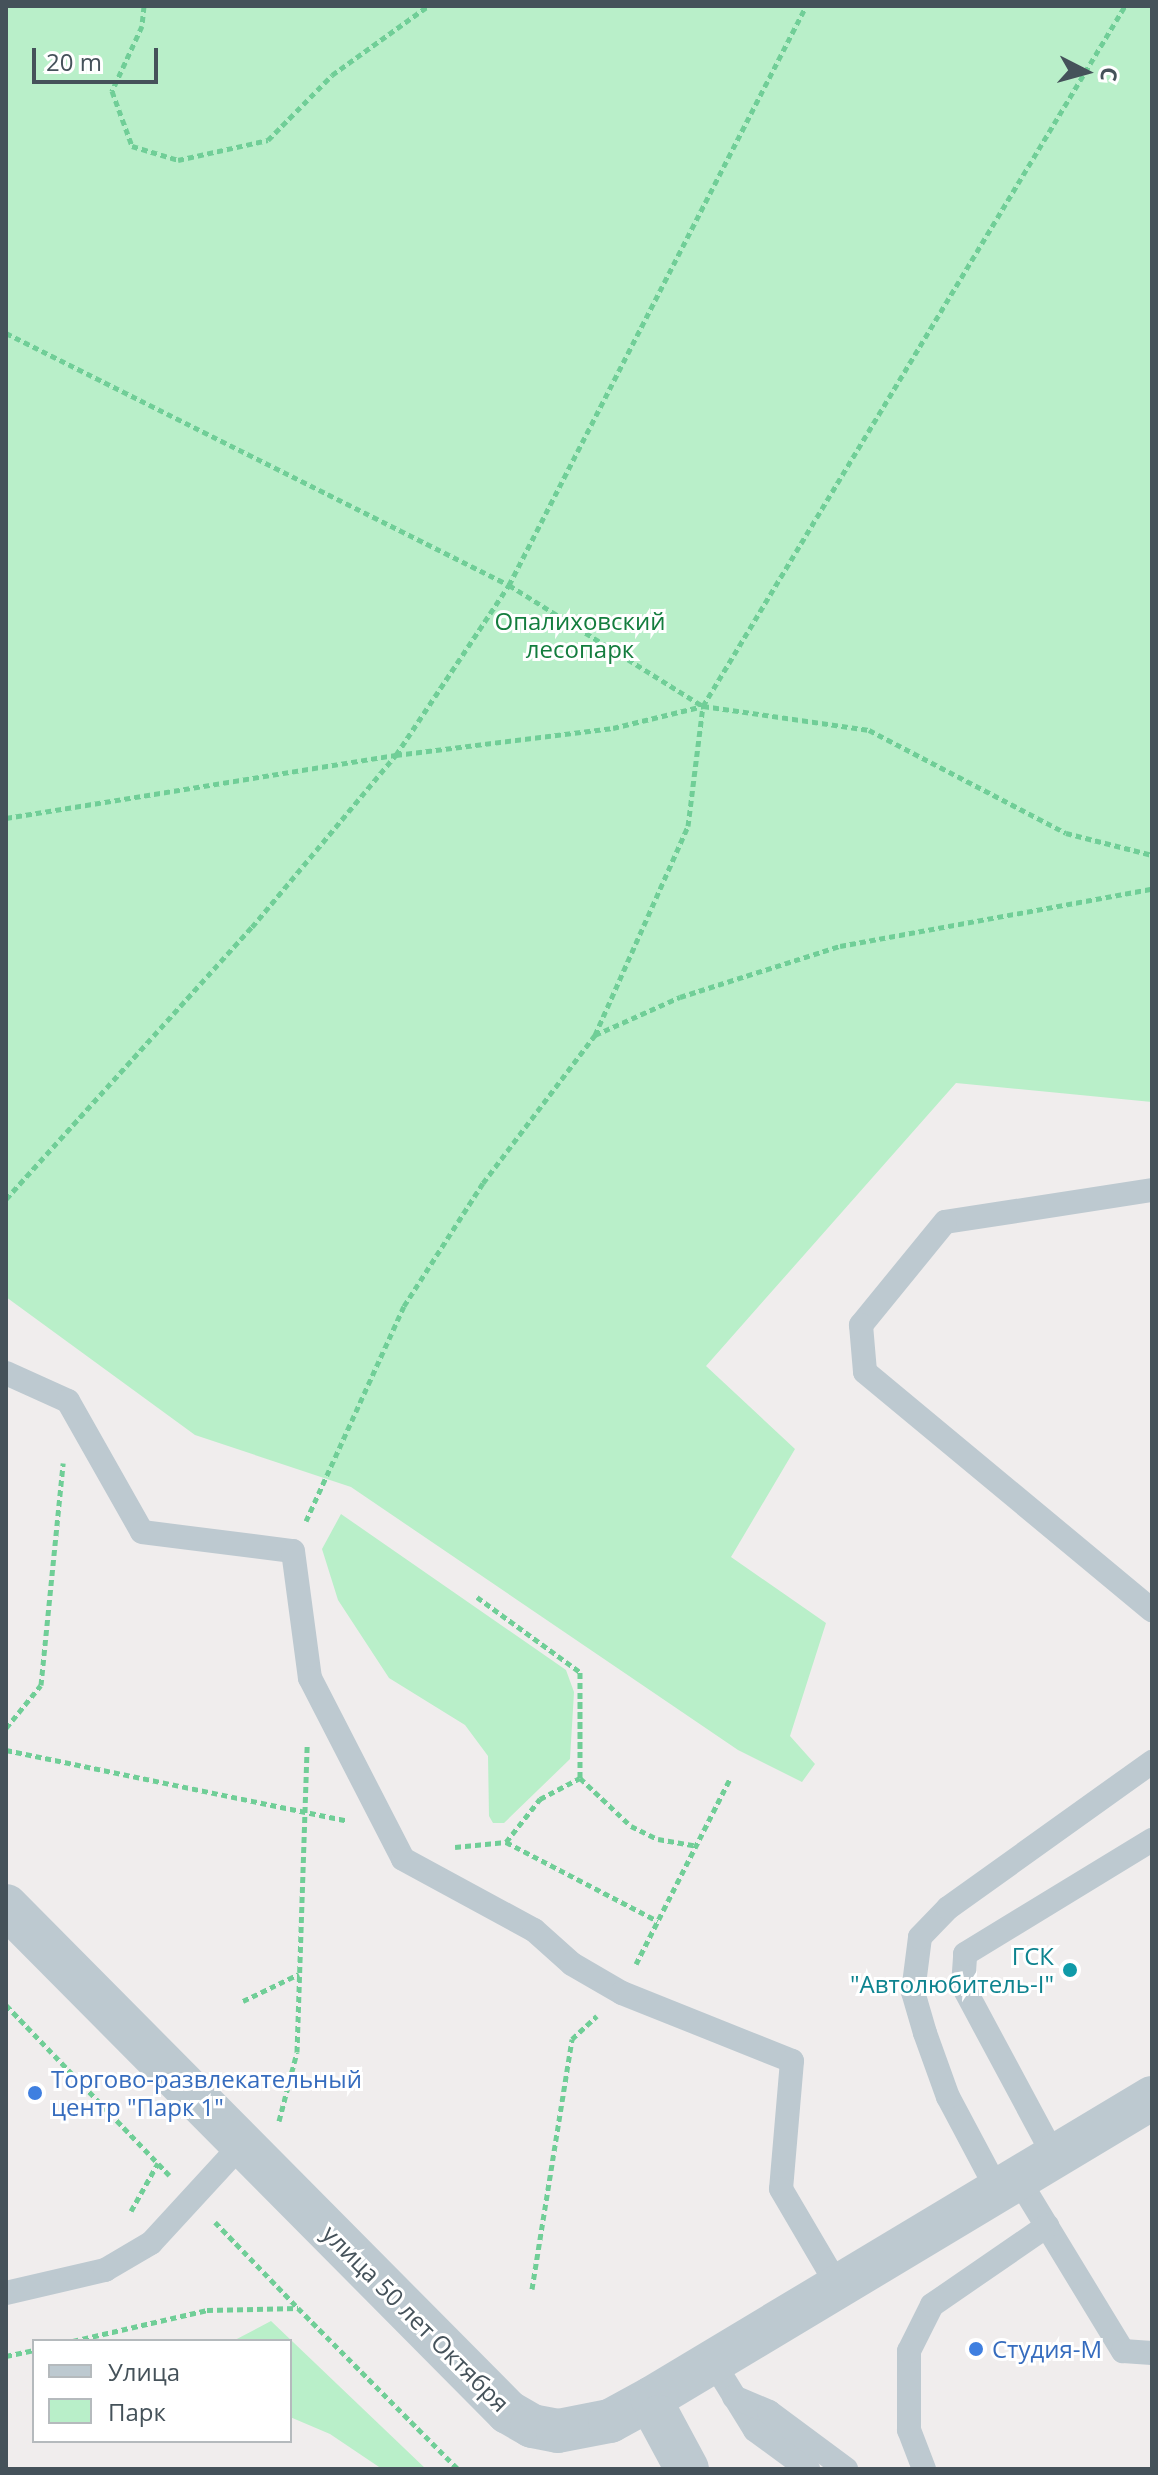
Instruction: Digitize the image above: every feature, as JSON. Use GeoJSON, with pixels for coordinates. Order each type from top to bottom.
{"type":"FeatureCollection","features":[{"type":"Feature","properties":{"kind":"street","name":"улица 50 лет Октября"},"geometry":{"type":"LineString","coordinates":[[6,1906],[508,2412],[532,2426],[581,2430],[723,2380],[839,2288],[1053,2154],[1152,2098]]}},
{"type":"Feature","properties":{"kind":"street"},"geometry":{"type":"LineString","coordinates":[[659,2417],[687,2469]]}},
{"type":"Feature","properties":{"kind":"lane"},"geometry":{"type":"LineString","coordinates":[[1152,1190],[945,1222],[861,1325],[865,1372],[1152,1610]]}},
{"type":"Feature","properties":{"kind":"lane"},"geometry":{"type":"LineString","coordinates":[[6,1373],[68,1401],[142,1532],[293,1551],[310,1678],[392,1830],[403,1859],[534,1930],[572,1964],[622,1993],[792,2061],[781,2189],[839,2288]]}},
{"type":"Feature","properties":{"kind":"lane"},"geometry":{"type":"LineString","coordinates":[[1152,1762],[948,1908],[920,1937],[913,1992],[948,2097],[1007,2183],[1047,2226],[1123,2351],[1152,2353]]}},
{"type":"Feature","properties":{"kind":"lane"},"geometry":{"type":"LineString","coordinates":[[1053,2154],[963,1986],[965,1954],[1152,1840]]}},
{"type":"Feature","properties":{"kind":"lane"},"geometry":{"type":"LineString","coordinates":[[6,2293],[105,2270],[151,2243],[190,2196],[254,2156]]}},
{"type":"Feature","properties":{"kind":"lane"},"geometry":{"type":"LineString","coordinates":[[924,2469],[909,2430],[909,2351],[932,2305],[1047,2226]]}},
{"type":"Feature","properties":{"kind":"lane"},"geometry":{"type":"LineString","coordinates":[[723,2380],[755,2430],[808,2469]]}},
{"type":"Feature","properties":{"kind":"lane"},"geometry":{"type":"LineString","coordinates":[[723,2380],[846,2469]]}},
{"type":"Feature","properties":{"kind":"path"},"geometry":{"type":"LineString","coordinates":[[144,6],[142,26],[112,91],[132,146],[178,160],[268,140],[332,75],[428,6]]}},
{"type":"Feature","properties":{"kind":"path"},"geometry":{"type":"LineString","coordinates":[[6,1199],[252,927],[396,755],[509,585],[806,6]]}},
{"type":"Feature","properties":{"kind":"path"},"geometry":{"type":"LineString","coordinates":[[293,1551],[404,1306],[483,1183],[595,1035],[688,826],[703,706],[1125,6]]}},
{"type":"Feature","properties":{"kind":"path"},"geometry":{"type":"LineString","coordinates":[[6,333],[509,585],[703,706]]}},
{"type":"Feature","properties":{"kind":"path"},"geometry":{"type":"LineString","coordinates":[[6,818],[396,755],[613,728],[703,706],[869,730],[1066,833],[1152,855]]}},
{"type":"Feature","properties":{"kind":"path"},"geometry":{"type":"LineString","coordinates":[[595,1035],[680,997],[840,946],[1152,889]]}},
{"type":"Feature","properties":{"kind":"path"},"geometry":{"type":"LineString","coordinates":[[6,1728],[41,1685],[68,1401]]}},
{"type":"Feature","properties":{"kind":"path"},"geometry":{"type":"LineString","coordinates":[[477,1597],[580,1672],[580,1778],[631,1826],[658,1839],[696,1846]]}},
{"type":"Feature","properties":{"kind":"path"},"geometry":{"type":"LineString","coordinates":[[254,2156],[297,2052],[310,1678]]}},
{"type":"Feature","properties":{"kind":"path"},"geometry":{"type":"LineString","coordinates":[[6,1750],[392,1830]]}},
{"type":"Feature","properties":{"kind":"path"},"geometry":{"type":"LineString","coordinates":[[506,1842],[540,1799],[580,1778]]}},
{"type":"Feature","properties":{"kind":"path"},"geometry":{"type":"LineString","coordinates":[[532,2289],[572,2039],[622,1993],[730,1779]]}},
{"type":"Feature","properties":{"kind":"path"},"geometry":{"type":"LineString","coordinates":[[424,1870],[454,1847],[506,1842],[658,1921]]}},
{"type":"Feature","properties":{"kind":"path"},"geometry":{"type":"LineString","coordinates":[[243,2001],[299,1974]]}},
{"type":"Feature","properties":{"kind":"path"},"geometry":{"type":"LineString","coordinates":[[6,2005],[458,2469]]}},
{"type":"Feature","properties":{"kind":"path"},"geometry":{"type":"LineString","coordinates":[[125,2222],[158,2163]]}},
{"type":"Feature","properties":{"kind":"path"},"geometry":{"type":"LineString","coordinates":[[82,2339],[207,2310],[298,2308]]}},
{"type":"Feature","properties":{"kind":"path"},"geometry":{"type":"LineString","coordinates":[[6,2356],[32,2350]]}},
{"type":"Feature","properties":{"kind":"green space","name":"Опалиховский лесопарк"},"geometry":{"type":"Polygon","coordinates":[[[6,6],[1152,6],[1152,1102],[956,1083],[706,1366],[795,1449],[731,1557],[826,1623],[790,1736],[815,1764],[802,1782],[738,1750],[351,1487],[195,1435],[6,1297],[6,6]]]}},
{"type":"Feature","properties":{"kind":"green space"},"geometry":{"type":"Polygon","coordinates":[[[341,1514],[566,1670],[574,1692],[570,1759],[504,1823],[493,1823],[489,1816],[488,1756],[465,1725],[389,1678],[338,1600],[322,1549],[341,1514]]]}},
{"type":"Feature","properties":{"kind":"green space"},"geometry":{"type":"Polygon","coordinates":[[[271,2321],[290,2339],[237,2339],[271,2321]]]}},
{"type":"Feature","properties":{"kind":"green space"},"geometry":{"type":"Polygon","coordinates":[[[292,2341],[426,2469],[382,2469],[330,2434],[292,2418],[292,2341]]]}},
{"type":"Feature","properties":{"kind":"place","name":"ГСК \"Автолюбитель-I\""},"geometry":{"type":"Point","coordinates":[1070,1970]}},
{"type":"Feature","properties":{"kind":"place","name":"Торгово-развлекательный центр \"Парк 1\""},"geometry":{"type":"Point","coordinates":[35,2093]}},
{"type":"Feature","properties":{"kind":"place","name":"Студия-М"},"geometry":{"type":"Point","coordinates":[976,2349]}}]}
